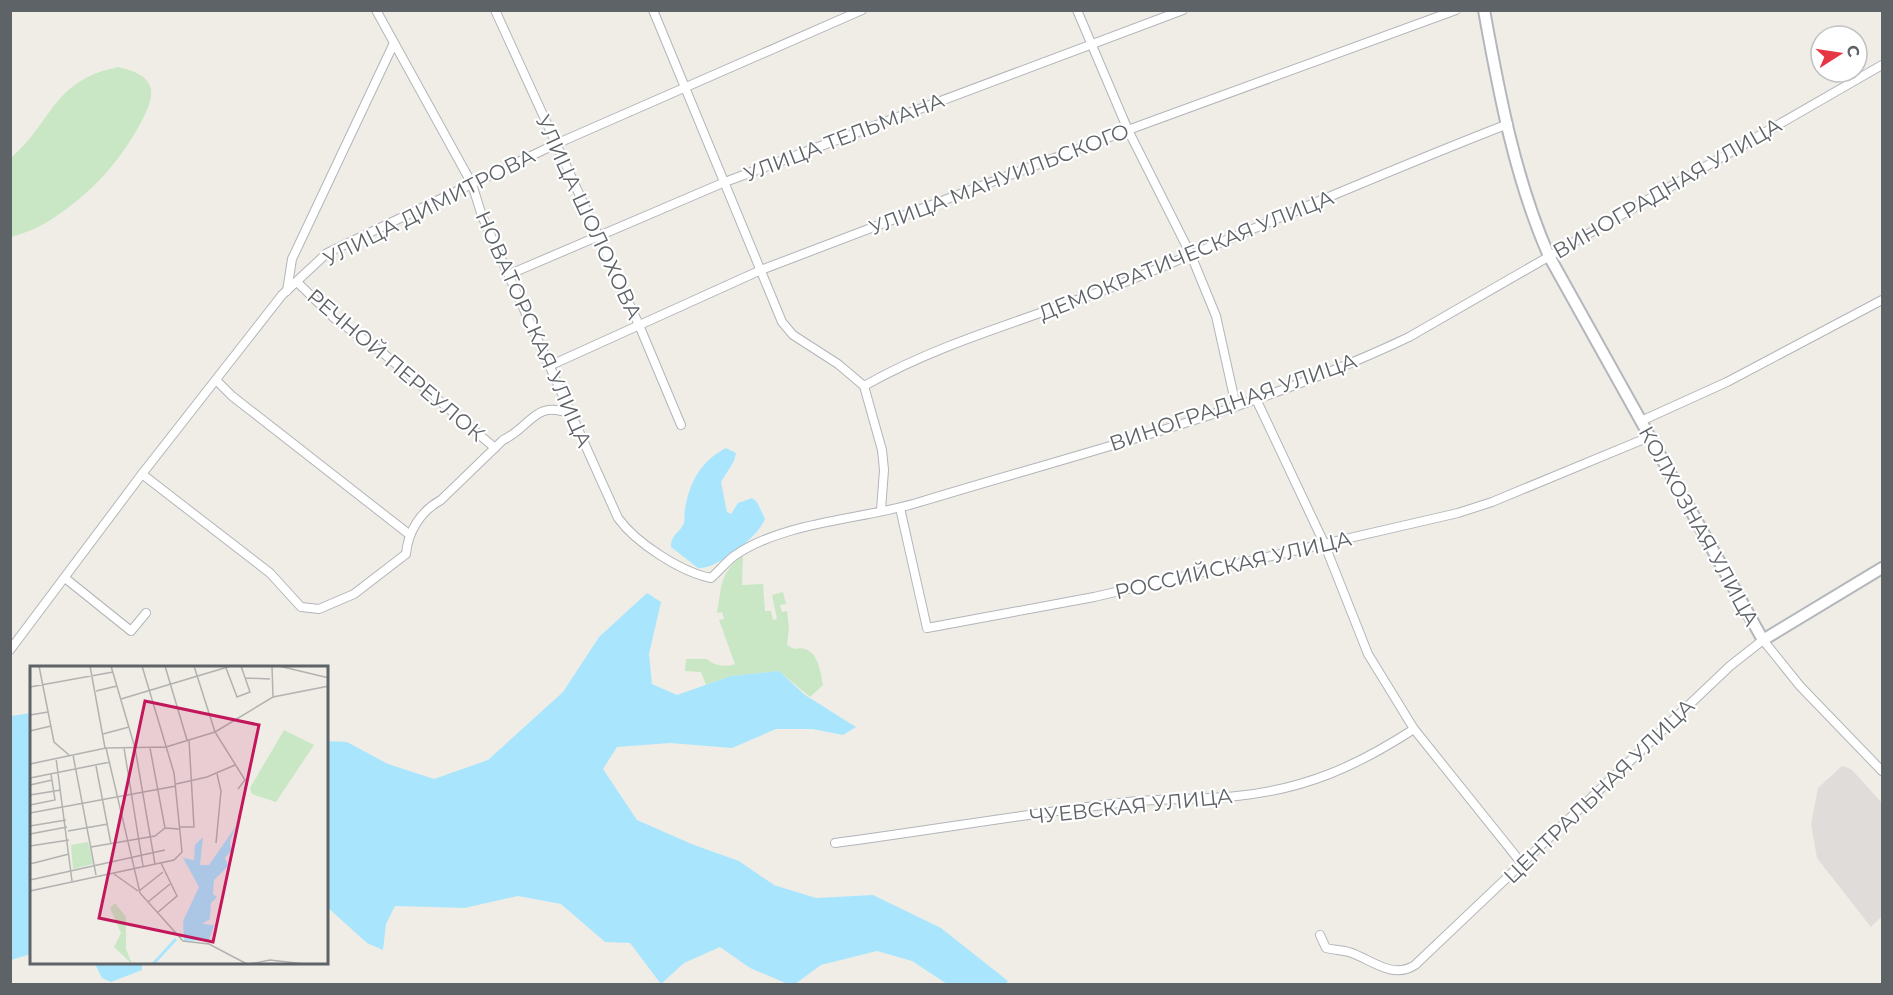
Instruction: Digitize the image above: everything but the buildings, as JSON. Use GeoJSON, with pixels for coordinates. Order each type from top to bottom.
{"type":"FeatureCollection","features":[{"type":"Feature","properties":{"kind":"street","name":"НОВАТОРСКАЯ УЛИЦА"},"geometry":{"type":"LineString","coordinates":[[376,10],[472,184],[482,216],[618,518],[630,534],[701,576],[711,578]]}},
{"type":"Feature","properties":{"kind":"street","name":"УЛИЦА ШОЛОХОВА"},"geometry":{"type":"LineString","coordinates":[[495,10],[639,326],[681,425]]}},
{"type":"Feature","properties":{"kind":"street"},"geometry":{"type":"LineString","coordinates":[[652,10],[782,322],[793,335],[838,364],[864,386],[882,450],[884,470],[881,510]]}},
{"type":"Feature","properties":{"kind":"street","name":"УЛИЦА ДИМИТРОВА"},"geometry":{"type":"LineString","coordinates":[[10,650],[142,474],[286,291],[327,253],[556,144],[862,10]]}},
{"type":"Feature","properties":{"kind":"street"},"geometry":{"type":"LineString","coordinates":[[1077,10],[1128,130],[1191,255],[1216,316],[1236,406]]}},
{"type":"Feature","properties":{"kind":"street","name":"УЛИЦА ТЕЛЬМАНА"},"geometry":{"type":"LineString","coordinates":[[510,274],[725,182],[1183,10]]}},
{"type":"Feature","properties":{"kind":"street","name":"УЛИЦА МАНУИЛЬСКОГО"},"geometry":{"type":"LineString","coordinates":[[549,366],[761,270],[1128,130],[1456,10]]}},
{"type":"Feature","properties":{"kind":"street","name":"КОЛХОЗНАЯ УЛИЦА"},"geometry":{"type":"LineString","coordinates":[[1484,10],[1508,124],[1529,207],[1549,256],[1763,640],[1800,686],[1882,771]]}},
{"type":"Feature","properties":{"kind":"street"},"geometry":{"type":"LineString","coordinates":[[286,291],[292,259],[394,43]]}},
{"type":"Feature","properties":{"kind":"street","name":"ВИНОГРАДНАЯ УЛИЦА"},"geometry":{"type":"LineString","coordinates":[[711,578],[733,556],[773,536],[881,510],[900,508],[1236,406],[1345,367],[1409,337],[1882,64]]}},
{"type":"Feature","properties":{"kind":"street","name":"ДЕМОКРАТИЧЕСКАЯ УЛИЦА"},"geometry":{"type":"LineString","coordinates":[[864,386],[899,366],[957,341],[1093,294],[1508,124]]}},
{"type":"Feature","properties":{"kind":"street","name":"РЕЧНОЙ ПЕРЕУЛОК"},"geometry":{"type":"LineString","coordinates":[[297,282],[334,318],[383,353],[495,448]]}},
{"type":"Feature","properties":{"kind":"street"},"geometry":{"type":"LineString","coordinates":[[1641,421],[1727,382],[1882,300]]}},
{"type":"Feature","properties":{"kind":"street"},"geometry":{"type":"LineString","coordinates":[[216,380],[232,396],[410,535]]}},
{"type":"Feature","properties":{"kind":"street"},"geometry":{"type":"LineString","coordinates":[[1256,399],[1324,543],[1368,654],[1414,729],[1523,865]]}},
{"type":"Feature","properties":{"kind":"street"},"geometry":{"type":"LineString","coordinates":[[142,474],[270,573],[301,607],[319,609],[354,594],[406,554],[410,535],[429,507],[441,500],[534,414],[556,408],[570,414]]}},
{"type":"Feature","properties":{"kind":"street","name":"РОССИЙСКАЯ УЛИЦА"},"geometry":{"type":"LineString","coordinates":[[900,508],[927,628],[1094,597],[1492,502],[1649,437]]}},
{"type":"Feature","properties":{"kind":"street","name":"ЦЕНТРАЛЬНАЯ УЛИЦА"},"geometry":{"type":"LineString","coordinates":[[1320,935],[1326,948],[1349,952],[1374,965],[1398,970],[1409,969],[1523,865],[1730,666],[1763,640],[1882,568]]}},
{"type":"Feature","properties":{"kind":"street"},"geometry":{"type":"LineString","coordinates":[[65,578],[131,631],[146,613]]}},
{"type":"Feature","properties":{"kind":"street","name":"ЧУЕВСКАЯ УЛИЦА"},"geometry":{"type":"LineString","coordinates":[[835,843],[1130,802],[1238,796],[1280,789],[1319,780],[1370,758],[1414,729]]}},
{"type":"Feature","properties":{"kind":"shaded area"},"geometry":{"type":"Polygon","coordinates":[[[1842,766],[1851,769],[1882,803],[1882,916],[1871,927],[1817,858],[1811,824],[1818,788],[1842,766]]]}},
{"type":"Feature","properties":{"kind":"green space"},"geometry":{"type":"Polygon","coordinates":[[[118,67],[141,76],[151,88],[149,105],[131,140],[102,178],[79,199],[42,225],[11,237],[11,158],[37,130],[66,92],[96,73],[118,67]]]}},
{"type":"Feature","properties":{"kind":"green space"},"geometry":{"type":"Polygon","coordinates":[[[743,555],[742,585],[763,584],[765,611],[771,611],[773,620],[777,619],[772,595],[783,592],[786,604],[780,605],[782,612],[787,611],[789,628],[787,645],[794,649],[807,650],[816,658],[823,685],[810,697],[779,671],[731,676],[706,685],[701,672],[685,671],[686,659],[707,659],[724,666],[735,664],[719,620],[724,619],[722,612],[717,613],[723,581],[730,568],[743,555]]]}},
{"type":"Feature","properties":{"kind":"water"},"geometry":{"type":"Polygon","coordinates":[[[726,448],[736,453],[734,461],[721,482],[727,512],[731,514],[738,503],[752,498],[757,502],[765,519],[755,534],[736,551],[716,564],[698,568],[671,547],[671,543],[684,523],[687,499],[698,473],[710,459],[726,448]]]}},
{"type":"Feature","properties":{"kind":"water"},"geometry":{"type":"Polygon","coordinates":[[[647,593],[661,602],[649,654],[652,684],[677,695],[731,676],[779,671],[805,695],[856,727],[843,735],[812,729],[776,729],[732,748],[670,743],[617,747],[603,769],[637,820],[694,845],[739,861],[774,885],[816,898],[873,895],[941,928],[1008,981],[1006,984],[947,984],[912,961],[877,951],[821,965],[795,984],[788,984],[750,968],[720,947],[684,963],[661,984],[630,943],[605,942],[561,904],[518,896],[464,908],[395,906],[386,924],[383,950],[367,943],[328,908],[328,741],[347,742],[388,764],[434,779],[488,760],[563,692],[599,637],[647,593]]]}},
{"type":"Feature","properties":{"kind":"water"},"geometry":{"type":"Polygon","coordinates":[[[30,713],[30,954],[11,960],[11,716],[30,713]]]}},
{"type":"Feature","properties":{"kind":"water"},"geometry":{"type":"Polygon","coordinates":[[[96,965],[142,965],[142,970],[111,982],[102,978],[96,965]]]}}]}
